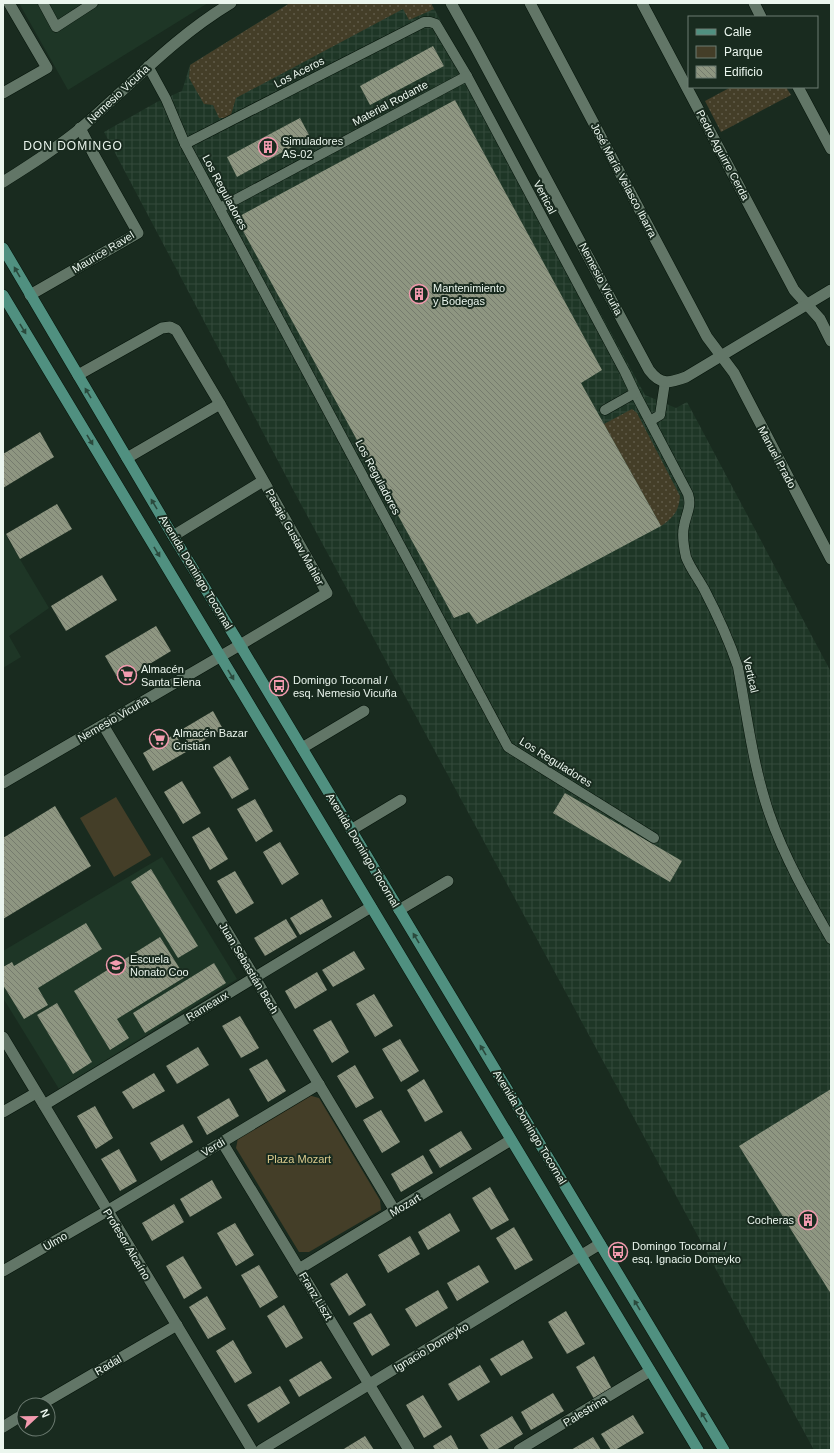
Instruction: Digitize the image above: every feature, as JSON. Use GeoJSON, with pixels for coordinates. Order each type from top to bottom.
{"type":"FeatureCollection","features":[{"type":"Feature","properties":{"kind":"main road","name":"Avenida Domingo Tocornal"},"geometry":{"type":"LineString","coordinates":[[3,248],[173,536],[400,910],[724,1450]]}},
{"type":"Feature","properties":{"kind":"main road","name":"Avenida Domingo Tocornal"},"geometry":{"type":"LineString","coordinates":[[3,295],[698,1450]]}},
{"type":"Feature","properties":{"kind":"street"},"geometry":{"type":"LineString","coordinates":[[3,93],[47,68],[9,3]]}},
{"type":"Feature","properties":{"kind":"street","name":"Nemesio Vicuña"},"geometry":{"type":"LineString","coordinates":[[3,182],[54,150],[187,33],[232,3]]}},
{"type":"Feature","properties":{"kind":"street","name":"Nemesio Vicuña"},"geometry":{"type":"LineString","coordinates":[[451,3],[649,370],[654,376],[665,382]]}},
{"type":"Feature","properties":{"kind":"street","name":"José María Velasco Ibarra"},"geometry":{"type":"LineString","coordinates":[[530,3],[707,337],[721,356]]}},
{"type":"Feature","properties":{"kind":"street","name":"Pedro Aguirre Cerda"},"geometry":{"type":"LineString","coordinates":[[642,3],[794,290],[820,320],[831,341]]}},
{"type":"Feature","properties":{"kind":"street"},"geometry":{"type":"LineString","coordinates":[[754,3],[760,16]]}},
{"type":"Feature","properties":{"kind":"street"},"geometry":{"type":"LineString","coordinates":[[799,88],[831,149]]}},
{"type":"Feature","properties":{"kind":"street","name":"Maurice Ravel"},"geometry":{"type":"LineString","coordinates":[[30,295],[138,233],[80,128]]}},
{"type":"Feature","properties":{"kind":"street"},"geometry":{"type":"LineString","coordinates":[[665,382],[672,382],[686,376],[831,290]]}},
{"type":"Feature","properties":{"kind":"street","name":"Pasaje Gustav Mahler"},"geometry":{"type":"LineString","coordinates":[[78,375],[162,328],[170,327],[176,330],[220,404],[327,593]]}},
{"type":"Feature","properties":{"kind":"street","name":"Manuel Prado"},"geometry":{"type":"LineString","coordinates":[[721,356],[737,379],[831,559]]}},
{"type":"Feature","properties":{"kind":"street"},"geometry":{"type":"LineString","coordinates":[[127,458],[220,404]]}},
{"type":"Feature","properties":{"kind":"street","name":"Pasaje Gustav Mahler"},"geometry":{"type":"LineString","coordinates":[[173,536],[263,481]]}},
{"type":"Feature","properties":{"kind":"street","name":"Nemesio Vicuña"},"geometry":{"type":"LineString","coordinates":[[3,783],[221,657],[327,593]]}},
{"type":"Feature","properties":{"kind":"street"},"geometry":{"type":"LineString","coordinates":[[302,748],[364,711]]}},
{"type":"Feature","properties":{"kind":"street","name":"Juan Sebastián Bach"},"geometry":{"type":"LineString","coordinates":[[104,725],[395,1211]]}},
{"type":"Feature","properties":{"kind":"street"},"geometry":{"type":"LineString","coordinates":[[351,830],[401,800]]}},
{"type":"Feature","properties":{"kind":"street"},"geometry":{"type":"LineString","coordinates":[[400,910],[448,881]]}},
{"type":"Feature","properties":{"kind":"street","name":"Rameaux"},"geometry":{"type":"LineString","coordinates":[[44,1105],[371,907]]}},
{"type":"Feature","properties":{"kind":"street","name":"Profesor Alcaíno"},"geometry":{"type":"LineString","coordinates":[[3,1037],[252,1450]]}},
{"type":"Feature","properties":{"kind":"street","name":"Verdi"},"geometry":{"type":"LineString","coordinates":[[108,1211],[319,1084]]}},
{"type":"Feature","properties":{"kind":"street"},"geometry":{"type":"LineString","coordinates":[[3,1112],[36,1093]]}},
{"type":"Feature","properties":{"kind":"street","name":"Mozart"},"geometry":{"type":"LineString","coordinates":[[299,1269],[511,1140]]}},
{"type":"Feature","properties":{"kind":"street","name":"Franz Liszt"},"geometry":{"type":"LineString","coordinates":[[222,1142],[409,1450]]}},
{"type":"Feature","properties":{"kind":"street","name":"Ulmo"},"geometry":{"type":"LineString","coordinates":[[3,1271],[108,1211]]}},
{"type":"Feature","properties":{"kind":"street","name":"Ignacio Domeyko"},"geometry":{"type":"LineString","coordinates":[[261,1450],[600,1244]]}},
{"type":"Feature","properties":{"kind":"street","name":"Radal"},"geometry":{"type":"LineString","coordinates":[[54,1397],[176,1325]]}},
{"type":"Feature","properties":{"kind":"street","name":"Palestrina"},"geometry":{"type":"LineString","coordinates":[[519,1450],[535,1446],[650,1371]]}},
{"type":"Feature","properties":{"kind":"street"},"geometry":{"type":"LineString","coordinates":[[3,1426],[16,1419]]}},
{"type":"Feature","properties":{"kind":"lane"},"geometry":{"type":"LineString","coordinates":[[43,3],[56,27],[93,3]]}},
{"type":"Feature","properties":{"kind":"lane","name":"Vertical"},"geometry":{"type":"LineString","coordinates":[[424,22],[436,24],[466,76],[625,372],[688,494],[691,501],[690,510],[684,527],[686,557],[703,588],[738,667],[757,770],[769,813],[781,844],[813,908],[831,939]]}},
{"type":"Feature","properties":{"kind":"lane","name":"Los Aceros"},"geometry":{"type":"LineString","coordinates":[[186,144],[424,22]]}},
{"type":"Feature","properties":{"kind":"lane","name":"Los Reguladores"},"geometry":{"type":"LineString","coordinates":[[148,66],[166,99],[186,144],[508,747],[654,838]]}},
{"type":"Feature","properties":{"kind":"lane","name":"Material Rodante"},"geometry":{"type":"LineString","coordinates":[[220,208],[466,76]]}},
{"type":"Feature","properties":{"kind":"lane"},"geometry":{"type":"LineString","coordinates":[[650,421],[660,415],[665,382]]}},
{"type":"Feature","properties":{"kind":"lane"},"geometry":{"type":"LineString","coordinates":[[604,410],[635,393]]}},
{"type":"Feature","properties":{"kind":"shaded area"},"geometry":{"type":"Polygon","coordinates":[[[19,3],[208,3],[68,90],[19,3]]]}},
{"type":"Feature","properties":{"kind":"shaded area"},"geometry":{"type":"Polygon","coordinates":[[[290,3],[431,3],[645,395],[676,408],[687,402],[831,672],[831,1450],[814,1450],[296,495],[104,132],[157,102],[182,91],[190,65],[290,3]]]}},
{"type":"Feature","properties":{"kind":"shaded area"},"geometry":{"type":"Polygon","coordinates":[[[3,531],[49,608],[9,636],[21,657],[3,668],[3,531]]]}},
{"type":"Feature","properties":{"kind":"shaded area","name":"Escuela Nonato Coo"},"geometry":{"type":"Polygon","coordinates":[[[162,857],[237,979],[59,1089],[3,998],[3,951],[162,857]]]}},
{"type":"Feature","properties":{"kind":"green space"},"geometry":{"type":"Polygon","coordinates":[[[290,3],[431,3],[434,9],[409,20],[403,9],[236,98],[230,118],[219,118],[213,105],[204,104],[189,78],[190,65],[290,3]]]}},
{"type":"Feature","properties":{"kind":"green space"},"geometry":{"type":"Polygon","coordinates":[[[729,88],[787,88],[791,95],[721,132],[705,101],[729,88]]]}},
{"type":"Feature","properties":{"kind":"green space"},"geometry":{"type":"Polygon","coordinates":[[[632,409],[637,413],[680,496],[675,514],[661,526],[604,424],[632,409]]]}},
{"type":"Feature","properties":{"kind":"green space"},"geometry":{"type":"Polygon","coordinates":[[[116,797],[151,855],[114,877],[80,818],[116,797]]]}},
{"type":"Feature","properties":{"kind":"green space","name":"Plaza Mozart"},"geometry":{"type":"Polygon","coordinates":[[[308,1095],[319,1098],[380,1200],[381,1210],[309,1252],[299,1252],[236,1148],[238,1138],[308,1095]]]}},
{"type":"Feature","properties":{"kind":"building"},"geometry":{"type":"Polygon","coordinates":[[[433,46],[444,66],[370,105],[360,86],[433,46]]]}},
{"type":"Feature","properties":{"kind":"building","name":"Mantenimiento y Bodegas"},"geometry":{"type":"Polygon","coordinates":[[[455,100],[602,370],[581,383],[661,526],[477,624],[469,612],[454,618],[236,218],[455,100]]]}},
{"type":"Feature","properties":{"kind":"building","name":"Simuladores AS-02"},"geometry":{"type":"Polygon","coordinates":[[[300,118],[310,137],[237,177],[227,157],[300,118]]]}},
{"type":"Feature","properties":{"kind":"building"},"geometry":{"type":"Polygon","coordinates":[[[40,432],[54,457],[3,488],[3,454],[40,432]]]}},
{"type":"Feature","properties":{"kind":"building"},"geometry":{"type":"Polygon","coordinates":[[[57,504],[72,529],[20,559],[6,534],[57,504]]]}},
{"type":"Feature","properties":{"kind":"building"},"geometry":{"type":"Polygon","coordinates":[[[102,575],[117,600],[66,631],[51,606],[102,575]]]}},
{"type":"Feature","properties":{"kind":"building"},"geometry":{"type":"Polygon","coordinates":[[[156,626],[171,651],[120,682],[105,656],[156,626]]]}},
{"type":"Feature","properties":{"kind":"building"},"geometry":{"type":"Polygon","coordinates":[[[213,711],[223,729],[191,748],[181,730],[213,711]]]}},
{"type":"Feature","properties":{"kind":"building"},"geometry":{"type":"Polygon","coordinates":[[[175,734],[186,752],[153,771],[143,753],[175,734]]]}},
{"type":"Feature","properties":{"kind":"building"},"geometry":{"type":"Polygon","coordinates":[[[230,756],[249,789],[232,799],[213,767],[230,756]]]}},
{"type":"Feature","properties":{"kind":"building"},"geometry":{"type":"Polygon","coordinates":[[[182,781],[201,813],[183,824],[164,792],[182,781]]]}},
{"type":"Feature","properties":{"kind":"building"},"geometry":{"type":"Polygon","coordinates":[[[565,793],[682,861],[670,882],[553,813],[565,793]]]}},
{"type":"Feature","properties":{"kind":"building"},"geometry":{"type":"Polygon","coordinates":[[[255,799],[273,831],[256,842],[237,809],[255,799]]]}},
{"type":"Feature","properties":{"kind":"building"},"geometry":{"type":"Polygon","coordinates":[[[55,806],[91,866],[3,919],[3,838],[55,806]]]}},
{"type":"Feature","properties":{"kind":"building"},"geometry":{"type":"Polygon","coordinates":[[[209,827],[228,859],[210,870],[192,837],[209,827]]]}},
{"type":"Feature","properties":{"kind":"building"},"geometry":{"type":"Polygon","coordinates":[[[280,842],[299,874],[282,885],[263,852],[280,842]]]}},
{"type":"Feature","properties":{"kind":"building"},"geometry":{"type":"Polygon","coordinates":[[[151,869],[198,946],[178,958],[131,882],[151,869]]]}},
{"type":"Feature","properties":{"kind":"building"},"geometry":{"type":"Polygon","coordinates":[[[235,871],[254,903],[236,914],[217,881],[235,871]]]}},
{"type":"Feature","properties":{"kind":"building"},"geometry":{"type":"Polygon","coordinates":[[[322,899],[332,917],[300,935],[290,918],[322,899]]]}},
{"type":"Feature","properties":{"kind":"building"},"geometry":{"type":"Polygon","coordinates":[[[286,919],[297,937],[265,956],[254,938],[286,919]]]}},
{"type":"Feature","properties":{"kind":"building"},"geometry":{"type":"Polygon","coordinates":[[[86,923],[102,949],[38,988],[48,1005],[24,1019],[3,985],[3,967],[12,962],[14,966],[86,923]]]}},
{"type":"Feature","properties":{"kind":"building"},"geometry":{"type":"Polygon","coordinates":[[[160,937],[185,977],[117,1019],[129,1038],[110,1050],[74,991],[160,937]]]}},
{"type":"Feature","properties":{"kind":"building"},"geometry":{"type":"Polygon","coordinates":[[[354,951],[365,969],[333,987],[322,970],[354,951]]]}},
{"type":"Feature","properties":{"kind":"building"},"geometry":{"type":"Polygon","coordinates":[[[214,963],[226,983],[145,1033],[133,1013],[214,963]]]}},
{"type":"Feature","properties":{"kind":"building"},"geometry":{"type":"Polygon","coordinates":[[[317,972],[327,990],[295,1009],[285,991],[317,972]]]}},
{"type":"Feature","properties":{"kind":"building"},"geometry":{"type":"Polygon","coordinates":[[[374,994],[393,1026],[375,1037],[356,1004],[374,994]]]}},
{"type":"Feature","properties":{"kind":"building"},"geometry":{"type":"Polygon","coordinates":[[[57,1003],[92,1062],[73,1074],[37,1015],[57,1003]]]}},
{"type":"Feature","properties":{"kind":"building"},"geometry":{"type":"Polygon","coordinates":[[[240,1016],[259,1048],[241,1058],[222,1026],[240,1016]]]}},
{"type":"Feature","properties":{"kind":"building"},"geometry":{"type":"Polygon","coordinates":[[[331,1020],[349,1052],[332,1063],[313,1030],[331,1020]]]}},
{"type":"Feature","properties":{"kind":"building"},"geometry":{"type":"Polygon","coordinates":[[[400,1039],[419,1071],[401,1082],[382,1049],[400,1039]]]}},
{"type":"Feature","properties":{"kind":"building"},"geometry":{"type":"Polygon","coordinates":[[[198,1047],[209,1065],[177,1084],[166,1066],[198,1047]]]}},
{"type":"Feature","properties":{"kind":"building"},"geometry":{"type":"Polygon","coordinates":[[[267,1059],[286,1091],[268,1102],[249,1069],[267,1059]]]}},
{"type":"Feature","properties":{"kind":"building"},"geometry":{"type":"Polygon","coordinates":[[[355,1065],[374,1098],[356,1108],[337,1076],[355,1065]]]}},
{"type":"Feature","properties":{"kind":"building"},"geometry":{"type":"Polygon","coordinates":[[[154,1073],[165,1091],[133,1109],[122,1092],[154,1073]]]}},
{"type":"Feature","properties":{"kind":"building"},"geometry":{"type":"Polygon","coordinates":[[[424,1079],[443,1112],[425,1122],[407,1090],[424,1079]]]}},
{"type":"Feature","properties":{"kind":"building","name":"Cocheras"},"geometry":{"type":"Polygon","coordinates":[[[831,1089],[831,1294],[739,1146],[831,1089]]]}},
{"type":"Feature","properties":{"kind":"building"},"geometry":{"type":"Polygon","coordinates":[[[229,1098],[239,1116],[207,1135],[197,1117],[229,1098]]]}},
{"type":"Feature","properties":{"kind":"building"},"geometry":{"type":"Polygon","coordinates":[[[95,1106],[113,1138],[96,1149],[77,1116],[95,1106]]]}},
{"type":"Feature","properties":{"kind":"building"},"geometry":{"type":"Polygon","coordinates":[[[381,1110],[400,1142],[382,1153],[363,1120],[381,1110]]]}},
{"type":"Feature","properties":{"kind":"building"},"geometry":{"type":"Polygon","coordinates":[[[183,1124],[193,1142],[161,1161],[150,1143],[183,1124]]]}},
{"type":"Feature","properties":{"kind":"building"},"geometry":{"type":"Polygon","coordinates":[[[461,1131],[472,1149],[440,1168],[429,1150],[461,1131]]]}},
{"type":"Feature","properties":{"kind":"building"},"geometry":{"type":"Polygon","coordinates":[[[119,1149],[137,1181],[120,1191],[101,1159],[119,1149]]]}},
{"type":"Feature","properties":{"kind":"building"},"geometry":{"type":"Polygon","coordinates":[[[423,1155],[433,1173],[401,1192],[391,1174],[423,1155]]]}},
{"type":"Feature","properties":{"kind":"building"},"geometry":{"type":"Polygon","coordinates":[[[212,1180],[222,1198],[190,1217],[180,1199],[212,1180]]]}},
{"type":"Feature","properties":{"kind":"building"},"geometry":{"type":"Polygon","coordinates":[[[490,1187],[509,1220],[491,1230],[472,1198],[490,1187]]]}},
{"type":"Feature","properties":{"kind":"building"},"geometry":{"type":"Polygon","coordinates":[[[174,1204],[184,1222],[152,1241],[142,1223],[174,1204]]]}},
{"type":"Feature","properties":{"kind":"building"},"geometry":{"type":"Polygon","coordinates":[[[450,1213],[460,1231],[428,1250],[418,1232],[450,1213]]]}},
{"type":"Feature","properties":{"kind":"building"},"geometry":{"type":"Polygon","coordinates":[[[235,1223],[254,1255],[236,1266],[217,1233],[235,1223]]]}},
{"type":"Feature","properties":{"kind":"building"},"geometry":{"type":"Polygon","coordinates":[[[514,1227],[533,1260],[515,1270],[496,1238],[514,1227]]]}},
{"type":"Feature","properties":{"kind":"building"},"geometry":{"type":"Polygon","coordinates":[[[410,1236],[420,1254],[388,1273],[378,1255],[410,1236]]]}},
{"type":"Feature","properties":{"kind":"building"},"geometry":{"type":"Polygon","coordinates":[[[183,1256],[202,1288],[184,1299],[166,1266],[183,1256]]]}},
{"type":"Feature","properties":{"kind":"building"},"geometry":{"type":"Polygon","coordinates":[[[259,1265],[278,1297],[260,1308],[241,1275],[259,1265]]]}},
{"type":"Feature","properties":{"kind":"building"},"geometry":{"type":"Polygon","coordinates":[[[479,1265],[489,1282],[457,1301],[447,1283],[479,1265]]]}},
{"type":"Feature","properties":{"kind":"building"},"geometry":{"type":"Polygon","coordinates":[[[347,1273],[366,1305],[349,1316],[330,1284],[347,1273]]]}},
{"type":"Feature","properties":{"kind":"building"},"geometry":{"type":"Polygon","coordinates":[[[438,1290],[448,1308],[416,1327],[405,1309],[438,1290]]]}},
{"type":"Feature","properties":{"kind":"building"},"geometry":{"type":"Polygon","coordinates":[[[207,1296],[226,1329],[208,1339],[189,1307],[207,1296]]]}},
{"type":"Feature","properties":{"kind":"building"},"geometry":{"type":"Polygon","coordinates":[[[284,1305],[303,1338],[286,1348],[267,1316],[284,1305]]]}},
{"type":"Feature","properties":{"kind":"building"},"geometry":{"type":"Polygon","coordinates":[[[566,1311],[585,1344],[567,1354],[548,1322],[566,1311]]]}},
{"type":"Feature","properties":{"kind":"building"},"geometry":{"type":"Polygon","coordinates":[[[371,1313],[390,1345],[372,1356],[353,1323],[371,1313]]]}},
{"type":"Feature","properties":{"kind":"building"},"geometry":{"type":"Polygon","coordinates":[[[233,1340],[252,1373],[235,1383],[216,1351],[233,1340]]]}},
{"type":"Feature","properties":{"kind":"building"},"geometry":{"type":"Polygon","coordinates":[[[523,1340],[533,1358],[501,1376],[490,1359],[523,1340]]]}},
{"type":"Feature","properties":{"kind":"building"},"geometry":{"type":"Polygon","coordinates":[[[594,1356],[612,1389],[594,1399],[576,1367],[594,1356]]]}},
{"type":"Feature","properties":{"kind":"building"},"geometry":{"type":"Polygon","coordinates":[[[321,1361],[332,1378],[299,1397],[289,1380],[321,1361]]]}},
{"type":"Feature","properties":{"kind":"building"},"geometry":{"type":"Polygon","coordinates":[[[480,1365],[490,1382],[458,1401],[448,1384],[480,1365]]]}},
{"type":"Feature","properties":{"kind":"building"},"geometry":{"type":"Polygon","coordinates":[[[280,1386],[290,1403],[258,1423],[247,1405],[280,1386]]]}},
{"type":"Feature","properties":{"kind":"building"},"geometry":{"type":"Polygon","coordinates":[[[553,1393],[564,1411],[531,1430],[521,1412],[553,1393]]]}},
{"type":"Feature","properties":{"kind":"building"},"geometry":{"type":"Polygon","coordinates":[[[423,1395],[442,1427],[424,1438],[406,1405],[423,1395]]]}},
{"type":"Feature","properties":{"kind":"building"},"geometry":{"type":"Polygon","coordinates":[[[633,1415],[644,1433],[615,1450],[611,1450],[601,1434],[633,1415]]]}},
{"type":"Feature","properties":{"kind":"building"},"geometry":{"type":"Polygon","coordinates":[[[512,1416],[523,1434],[496,1450],[489,1450],[480,1435],[512,1416]]]}},
{"type":"Feature","properties":{"kind":"building"},"geometry":{"type":"Polygon","coordinates":[[[451,1435],[459,1450],[435,1450],[433,1446],[451,1435]]]}},
{"type":"Feature","properties":{"kind":"building"},"geometry":{"type":"Polygon","coordinates":[[[365,1436],[374,1450],[342,1450],[365,1436]]]}},
{"type":"Feature","properties":{"kind":"building"},"geometry":{"type":"Polygon","coordinates":[[[593,1437],[601,1450],[571,1450],[593,1437]]]}},
{"type":"Feature","properties":{"kind":"place","name":"Simuladores AS-02"},"geometry":{"type":"Point","coordinates":[268,147]}},
{"type":"Feature","properties":{"kind":"place","name":"Mantenimiento y Bodegas"},"geometry":{"type":"Point","coordinates":[419,294]}},
{"type":"Feature","properties":{"kind":"place","name":"Almacén Santa Elena"},"geometry":{"type":"Point","coordinates":[127,675]}},
{"type":"Feature","properties":{"kind":"place","name":"Domingo Tocornal / esq. Nemesio Vicuña"},"geometry":{"type":"Point","coordinates":[279,686]}},
{"type":"Feature","properties":{"kind":"place","name":"Almacén Bazar Cristian"},"geometry":{"type":"Point","coordinates":[159,739]}},
{"type":"Feature","properties":{"kind":"place","name":"Escuela Nonato Coo"},"geometry":{"type":"Point","coordinates":[116,965]}},
{"type":"Feature","properties":{"kind":"place","name":"Cocheras"},"geometry":{"type":"Point","coordinates":[808,1220]}},
{"type":"Feature","properties":{"kind":"place","name":"Domingo Tocornal / esq. Ignacio Domeyko"},"geometry":{"type":"Point","coordinates":[618,1252]}},
{"type":"Feature","properties":{"kind":"district","name":"DON DOMINGO"},"geometry":{"type":"Point","coordinates":[73,146]}}]}
